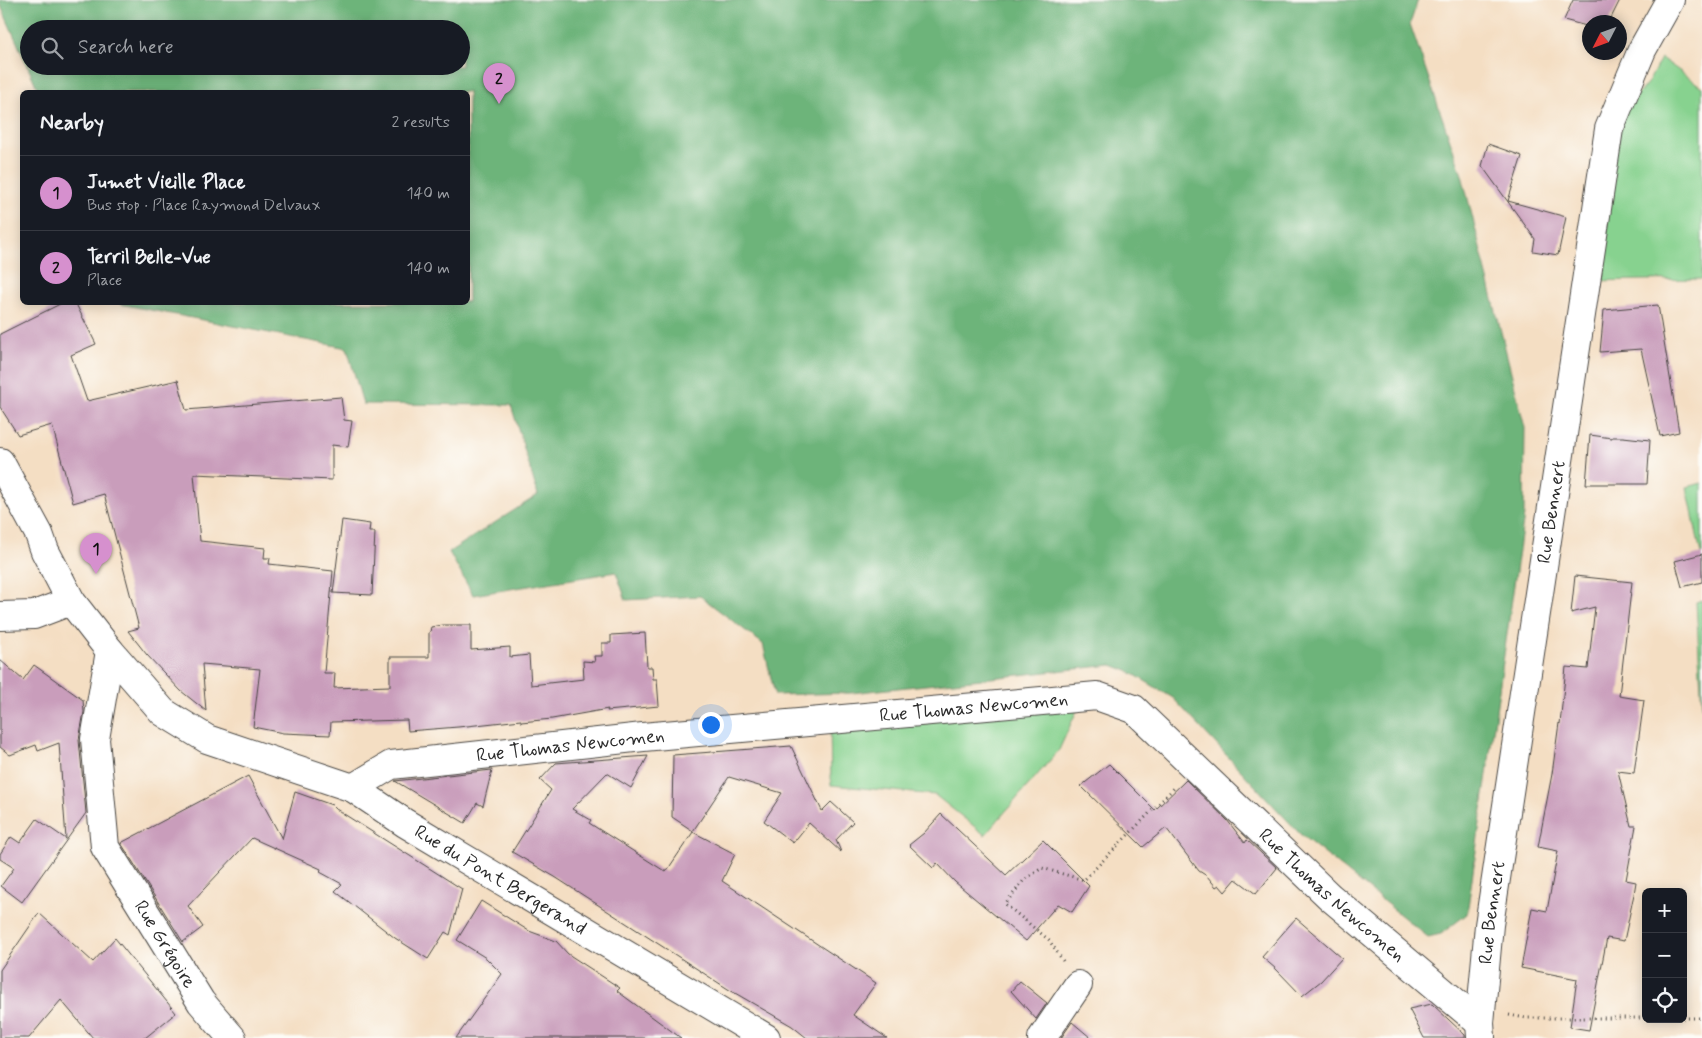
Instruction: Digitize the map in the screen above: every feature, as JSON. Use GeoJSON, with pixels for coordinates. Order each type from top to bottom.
{"type":"FeatureCollection","features":[{"type":"Feature","properties":{"kind":"street","name":"Rue Bennert"},"geometry":{"type":"LineString","coordinates":[[1481,1024],[1489,925],[1609,129],[1642,50],[1670,0]]}},
{"type":"Feature","properties":{"kind":"street","name":"Rue du Pont Bergerand"},"geometry":{"type":"LineString","coordinates":[[0,462],[39,534],[45,550],[71,600],[110,651],[163,712],[207,739],[353,788],[405,823],[766,1038]]}},
{"type":"Feature","properties":{"kind":"street"},"geometry":{"type":"LineString","coordinates":[[0,616],[34,615],[71,600]]}},
{"type":"Feature","properties":{"kind":"street","name":"Rue Grégoire"},"geometry":{"type":"LineString","coordinates":[[110,651],[95,739],[105,847],[200,1002],[232,1038]]}},
{"type":"Feature","properties":{"kind":"street","name":"Rue Thomas Newcomen"},"geometry":{"type":"LineString","coordinates":[[353,788],[391,765],[643,737],[1096,696],[1134,709],[1330,897],[1481,1024]]}},
{"type":"Feature","properties":{"kind":"street"},"geometry":{"type":"LineString","coordinates":[[1042,1038],[1078,985]]}},
{"type":"Feature","properties":{"kind":"path"},"geometry":{"type":"LineString","coordinates":[[1078,985],[1049,940],[1005,904],[1024,880],[1042,868],[1084,880],[1195,767]]}},
{"type":"Feature","properties":{"kind":"path"},"geometry":{"type":"LineString","coordinates":[[1481,1024],[1526,1018],[1642,1018]]}},
{"type":"Feature","properties":{"kind":"path"},"geometry":{"type":"LineString","coordinates":[[1687,1018],[1702,1018]]}},
{"type":"Feature","properties":{"kind":"green space"},"geometry":{"type":"Polygon","coordinates":[[[0,0],[1418,0],[1410,24],[1462,175],[1525,428],[1524,515],[1467,914],[1441,934],[1428,937],[1300,834],[1173,698],[1130,672],[1112,665],[851,693],[775,695],[763,644],[700,596],[626,600],[616,572],[473,595],[449,552],[538,495],[511,405],[363,404],[347,348],[125,305],[470,305],[470,90],[38,90],[31,75],[470,75],[470,20],[20,20],[20,49],[0,4],[0,0]]]}},
{"type":"Feature","properties":{"kind":"green space"},"geometry":{"type":"Polygon","coordinates":[[[1661,58],[1702,87],[1702,279],[1586,281],[1609,129],[1649,81],[1661,58]]]}},
{"type":"Feature","properties":{"kind":"green space"},"geometry":{"type":"Polygon","coordinates":[[[1702,483],[1702,554],[1701,554],[1687,487],[1702,483]]]}},
{"type":"Feature","properties":{"kind":"green space"},"geometry":{"type":"Polygon","coordinates":[[[1702,600],[1702,707],[1696,602],[1702,600]]]}},
{"type":"Feature","properties":{"kind":"green space"},"geometry":{"type":"Polygon","coordinates":[[[1083,697],[1059,750],[985,835],[935,795],[831,785],[830,720],[1083,697]]]}},
{"type":"Feature","properties":{"kind":"building"},"geometry":{"type":"Polygon","coordinates":[[[1573,0],[1620,0],[1612,15],[1582,15],[1582,25],[1564,20],[1573,0]]]}},
{"type":"Feature","properties":{"kind":"building"},"geometry":{"type":"Polygon","coordinates":[[[1488,144],[1522,156],[1508,201],[1566,217],[1558,255],[1533,251],[1535,239],[1482,166],[1488,144]]]}},
{"type":"Feature","properties":{"kind":"building"},"geometry":{"type":"Polygon","coordinates":[[[58,305],[76,305],[96,344],[71,355],[87,401],[178,380],[186,410],[341,397],[344,420],[352,421],[348,447],[332,445],[332,480],[194,474],[200,541],[265,548],[264,558],[270,558],[269,564],[333,571],[324,673],[335,673],[334,688],[390,686],[390,657],[429,657],[429,632],[431,627],[471,625],[471,650],[510,647],[510,657],[529,655],[531,685],[584,679],[583,661],[595,662],[594,656],[602,656],[602,643],[611,643],[611,635],[645,633],[647,667],[652,667],[653,679],[657,679],[659,706],[607,711],[608,709],[552,719],[521,722],[521,720],[408,731],[407,720],[331,722],[330,735],[283,733],[253,727],[260,669],[202,664],[206,711],[181,691],[147,655],[128,631],[139,628],[104,494],[73,503],[52,425],[18,435],[0,407],[0,334],[58,305]]]}},
{"type":"Feature","properties":{"kind":"building"},"geometry":{"type":"Polygon","coordinates":[[[1658,305],[1679,432],[1660,436],[1641,349],[1600,352],[1604,310],[1658,305]]]}},
{"type":"Feature","properties":{"kind":"building"},"geometry":{"type":"Polygon","coordinates":[[[1590,435],[1650,440],[1647,484],[1586,484],[1590,435]]]}},
{"type":"Feature","properties":{"kind":"building"},"geometry":{"type":"Polygon","coordinates":[[[342,520],[370,524],[369,532],[375,532],[372,595],[333,593],[342,520]]]}},
{"type":"Feature","properties":{"kind":"building"},"geometry":{"type":"Polygon","coordinates":[[[1702,554],[1702,582],[1682,587],[1675,561],[1702,554]]]}},
{"type":"Feature","properties":{"kind":"building"},"geometry":{"type":"Polygon","coordinates":[[[1575,576],[1632,582],[1619,696],[1644,700],[1634,773],[1618,771],[1631,826],[1636,826],[1626,880],[1636,882],[1634,894],[1624,941],[1607,938],[1589,1030],[1570,1027],[1577,979],[1521,968],[1532,908],[1547,911],[1558,851],[1538,847],[1560,724],[1566,667],[1588,669],[1595,607],[1571,613],[1575,576]]]}},
{"type":"Feature","properties":{"kind":"building"},"geometry":{"type":"Polygon","coordinates":[[[0,660],[23,680],[34,665],[83,700],[84,712],[79,740],[86,813],[22,902],[1,886],[14,868],[0,859],[0,854],[11,837],[20,843],[37,819],[66,839],[59,743],[38,751],[36,745],[10,755],[0,747],[0,660]]]}},
{"type":"Feature","properties":{"kind":"building"},"geometry":{"type":"Polygon","coordinates":[[[791,746],[822,811],[831,802],[853,822],[836,840],[841,852],[809,823],[793,843],[764,821],[782,793],[729,777],[693,831],[672,817],[673,755],[791,746]]]}},
{"type":"Feature","properties":{"kind":"building"},"geometry":{"type":"Polygon","coordinates":[[[648,756],[631,788],[607,773],[572,809],[591,820],[589,823],[666,872],[693,832],[735,854],[722,881],[876,983],[853,1015],[887,1038],[807,1038],[792,1026],[728,989],[555,877],[512,852],[551,790],[540,780],[556,763],[648,756]]]}},
{"type":"Feature","properties":{"kind":"building"},"geometry":{"type":"Polygon","coordinates":[[[1109,764],[1155,810],[1186,780],[1227,820],[1245,843],[1247,840],[1277,868],[1256,894],[1236,879],[1225,892],[1219,885],[1216,887],[1207,876],[1199,871],[1166,828],[1143,847],[1081,786],[1109,764]]]}},
{"type":"Feature","properties":{"kind":"building"},"geometry":{"type":"Polygon","coordinates":[[[492,770],[483,806],[477,803],[465,823],[395,781],[492,770]]]}},
{"type":"Feature","properties":{"kind":"building"},"geometry":{"type":"Polygon","coordinates":[[[248,776],[282,839],[295,792],[332,805],[462,889],[450,935],[445,932],[428,959],[395,938],[335,891],[342,884],[320,872],[321,869],[252,838],[188,906],[203,927],[183,942],[121,843],[248,776]]]}},
{"type":"Feature","properties":{"kind":"building"},"geometry":{"type":"Polygon","coordinates":[[[941,814],[1006,875],[1043,840],[1089,886],[1072,912],[1058,904],[1026,941],[955,882],[937,863],[933,868],[909,845],[924,833],[941,814]]]}},
{"type":"Feature","properties":{"kind":"building"},"geometry":{"type":"Polygon","coordinates":[[[481,901],[529,931],[556,941],[568,954],[620,988],[617,991],[681,1038],[456,1038],[502,974],[486,958],[457,940],[481,901]]]}},
{"type":"Feature","properties":{"kind":"building"},"geometry":{"type":"Polygon","coordinates":[[[39,913],[93,962],[115,938],[176,1013],[145,1038],[93,1038],[61,1000],[29,1038],[0,1038],[0,970],[39,913]]]}},
{"type":"Feature","properties":{"kind":"building"},"geometry":{"type":"Polygon","coordinates":[[[1296,918],[1342,958],[1321,981],[1302,996],[1262,957],[1296,918]]]}},
{"type":"Feature","properties":{"kind":"building"},"geometry":{"type":"Polygon","coordinates":[[[1020,981],[1047,1003],[1036,1019],[1011,991],[1020,981]]]}},
{"type":"Feature","properties":{"kind":"building"},"geometry":{"type":"Polygon","coordinates":[[[1432,1004],[1465,1035],[1465,1038],[1424,1038],[1409,1009],[1432,1004]]]}},
{"type":"Feature","properties":{"kind":"building"},"geometry":{"type":"Polygon","coordinates":[[[1072,1022],[1091,1038],[1061,1038],[1072,1022]]]}},
{"type":"Feature","properties":{"kind":"place","name":"Terril Belle-Vue"},"geometry":{"type":"Point","coordinates":[499,104]}},
{"type":"Feature","properties":{"kind":"place","name":"Jumet Vieille Place"},"geometry":{"type":"Point","coordinates":[96,574]}}]}
